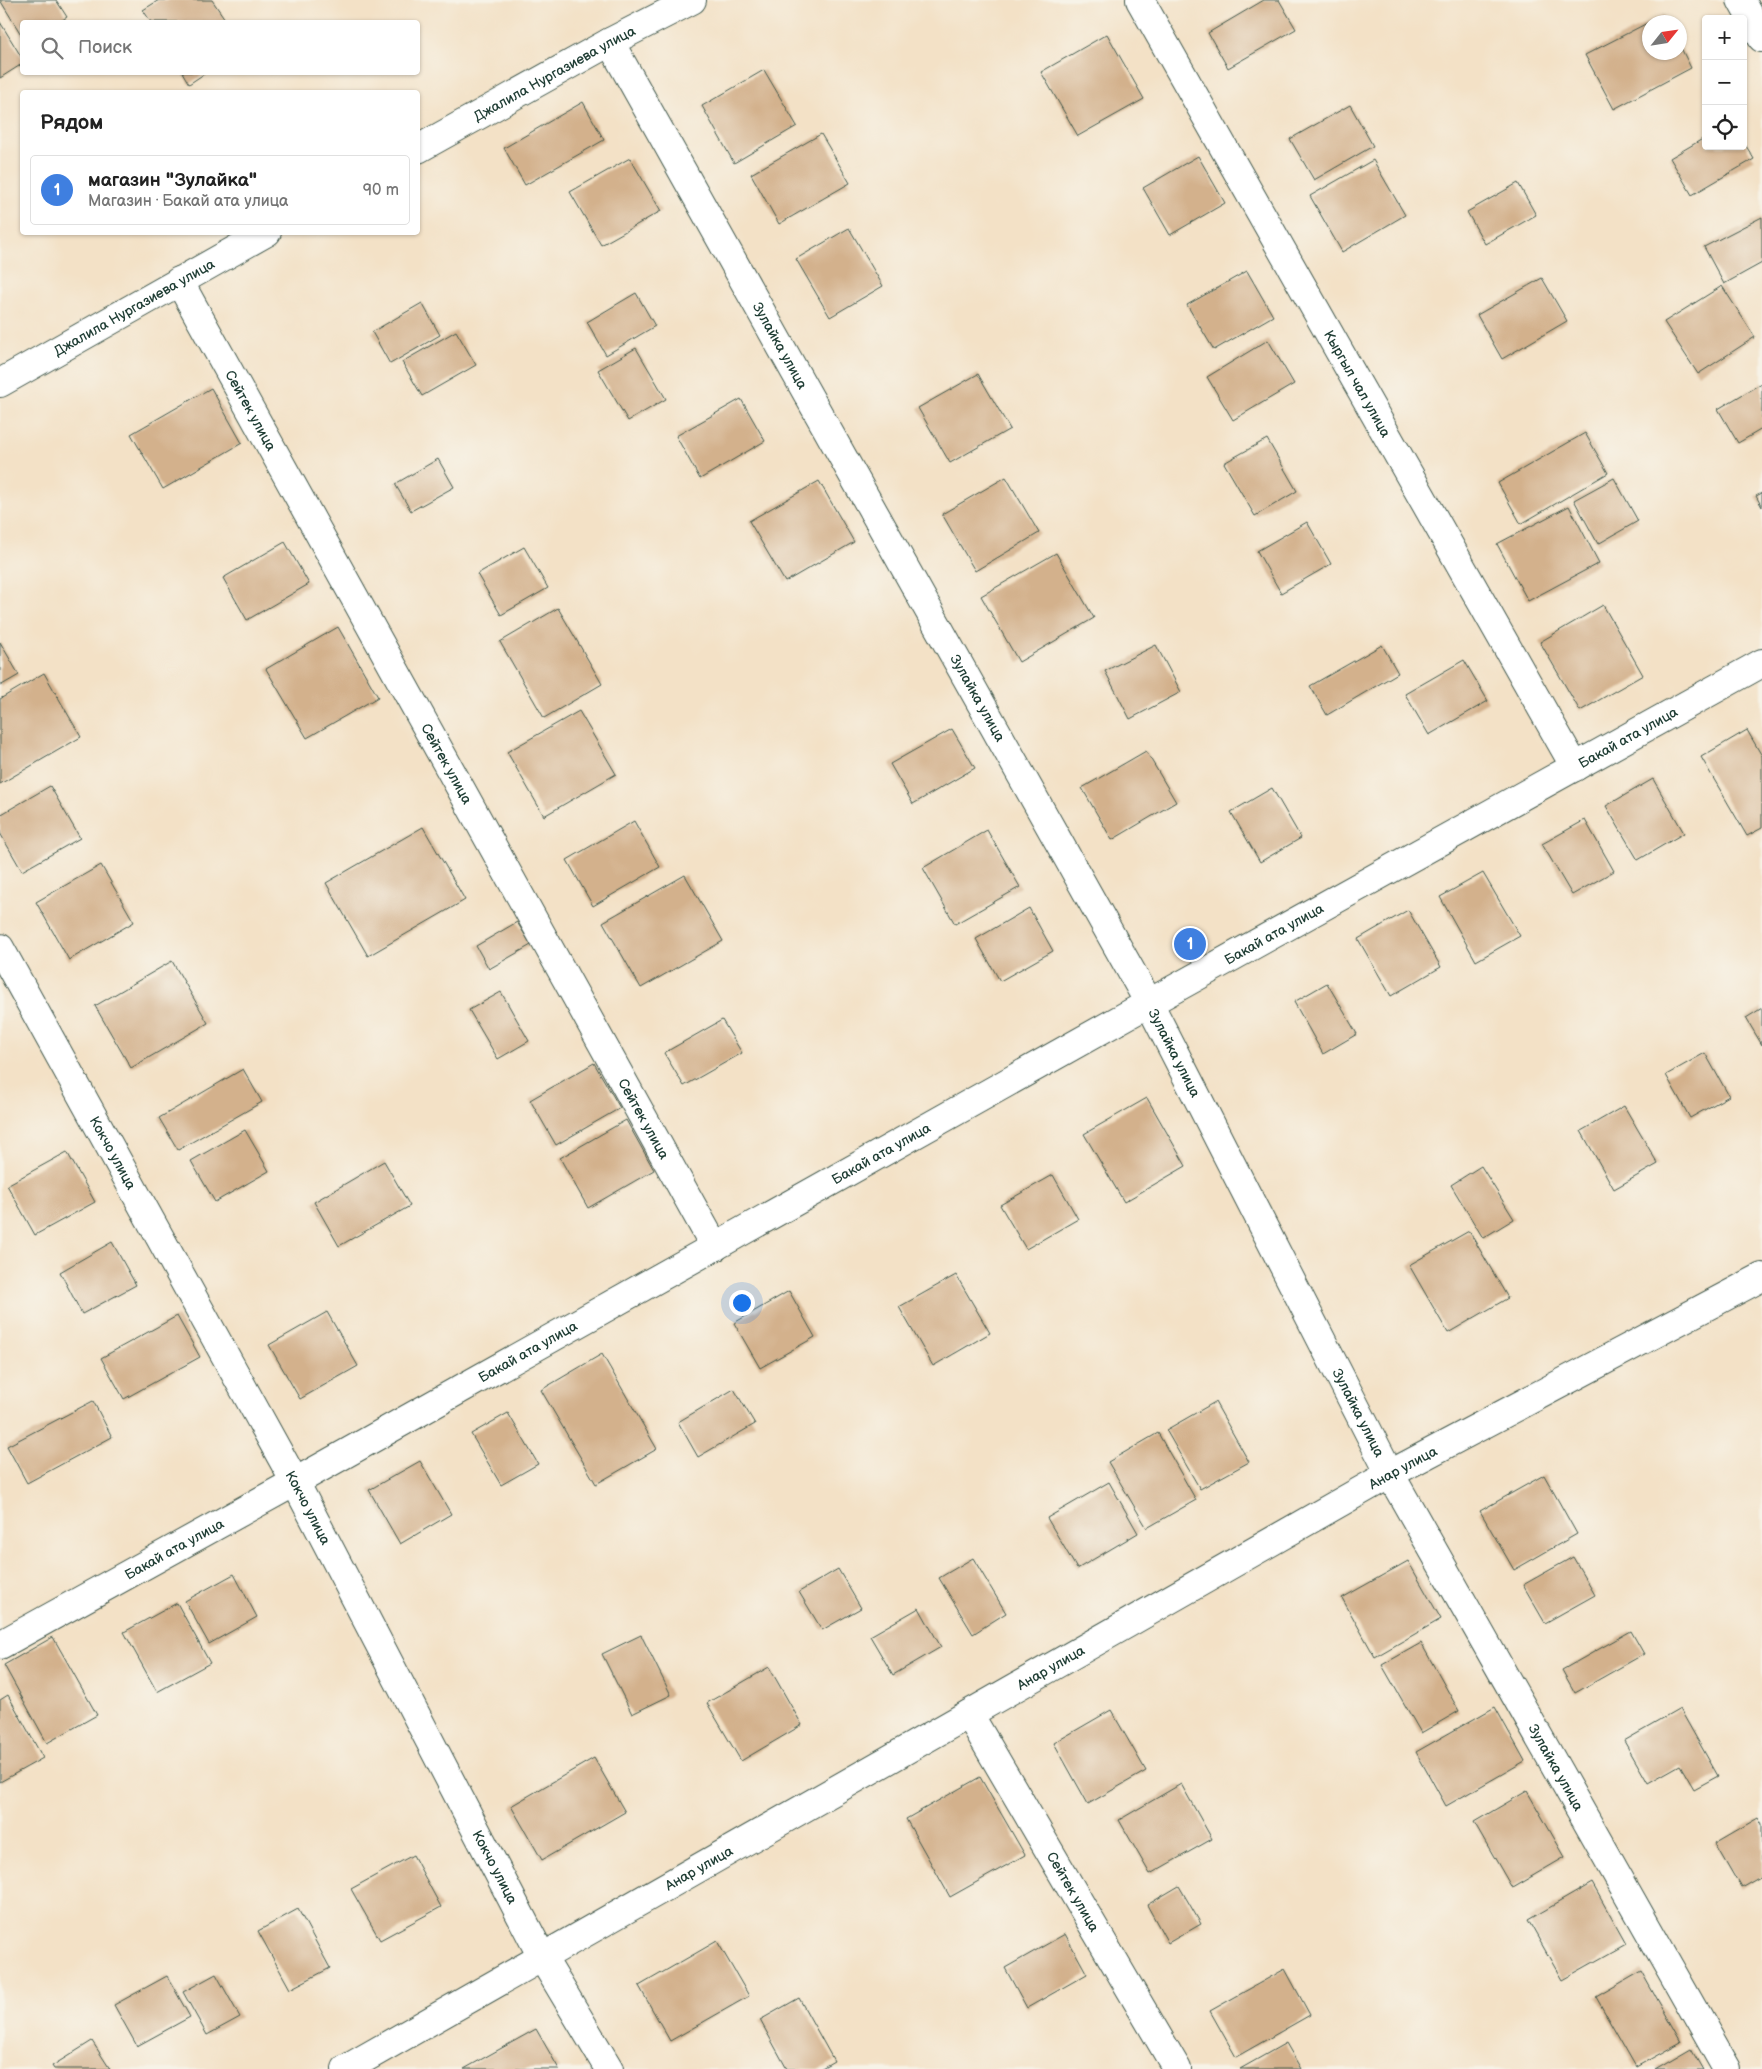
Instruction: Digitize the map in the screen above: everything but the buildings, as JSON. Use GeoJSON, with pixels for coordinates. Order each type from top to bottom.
{"type":"FeatureCollection","features":[{"type":"Feature","properties":{"kind":"street","name":"Джалила Нургазиева улица"},"geometry":{"type":"LineString","coordinates":[[420,148],[610,42],[692,0]]}},
{"type":"Feature","properties":{"kind":"street","name":"Кыргыл чал улица"},"geometry":{"type":"LineString","coordinates":[[1140,0],[1575,767]]}},
{"type":"Feature","properties":{"kind":"street"},"geometry":{"type":"LineString","coordinates":[[1742,0],[1762,38]]}},
{"type":"Feature","properties":{"kind":"street","name":"Зулайка улица"},"geometry":{"type":"LineString","coordinates":[[610,42],[1149,1003],[1390,1474],[1727,2069]]}},
{"type":"Feature","properties":{"kind":"street","name":"Джалила Нургазиева улица"},"geometry":{"type":"LineString","coordinates":[[0,383],[262,235]]}},
{"type":"Feature","properties":{"kind":"street","name":"Сейтек улица"},"geometry":{"type":"LineString","coordinates":[[179,281],[715,1247]]}},
{"type":"Feature","properties":{"kind":"street","name":"Бакай ата улица"},"geometry":{"type":"LineString","coordinates":[[0,1645],[1762,663]]}},
{"type":"Feature","properties":{"kind":"street","name":"Кокчо улица"},"geometry":{"type":"LineString","coordinates":[[0,948],[295,1482],[542,1957],[609,2069]]}},
{"type":"Feature","properties":{"kind":"street","name":"Анар улица"},"geometry":{"type":"LineString","coordinates":[[346,2069],[1390,1474],[1762,1277]]}},
{"type":"Feature","properties":{"kind":"street","name":"Сейтек улица"},"geometry":{"type":"LineString","coordinates":[[969,1714],[1176,2069]]}},
{"type":"Feature","properties":{"kind":"place","name":"магазин \"Зулайка\""},"geometry":{"type":"Point","coordinates":[1190,944]}}]}
